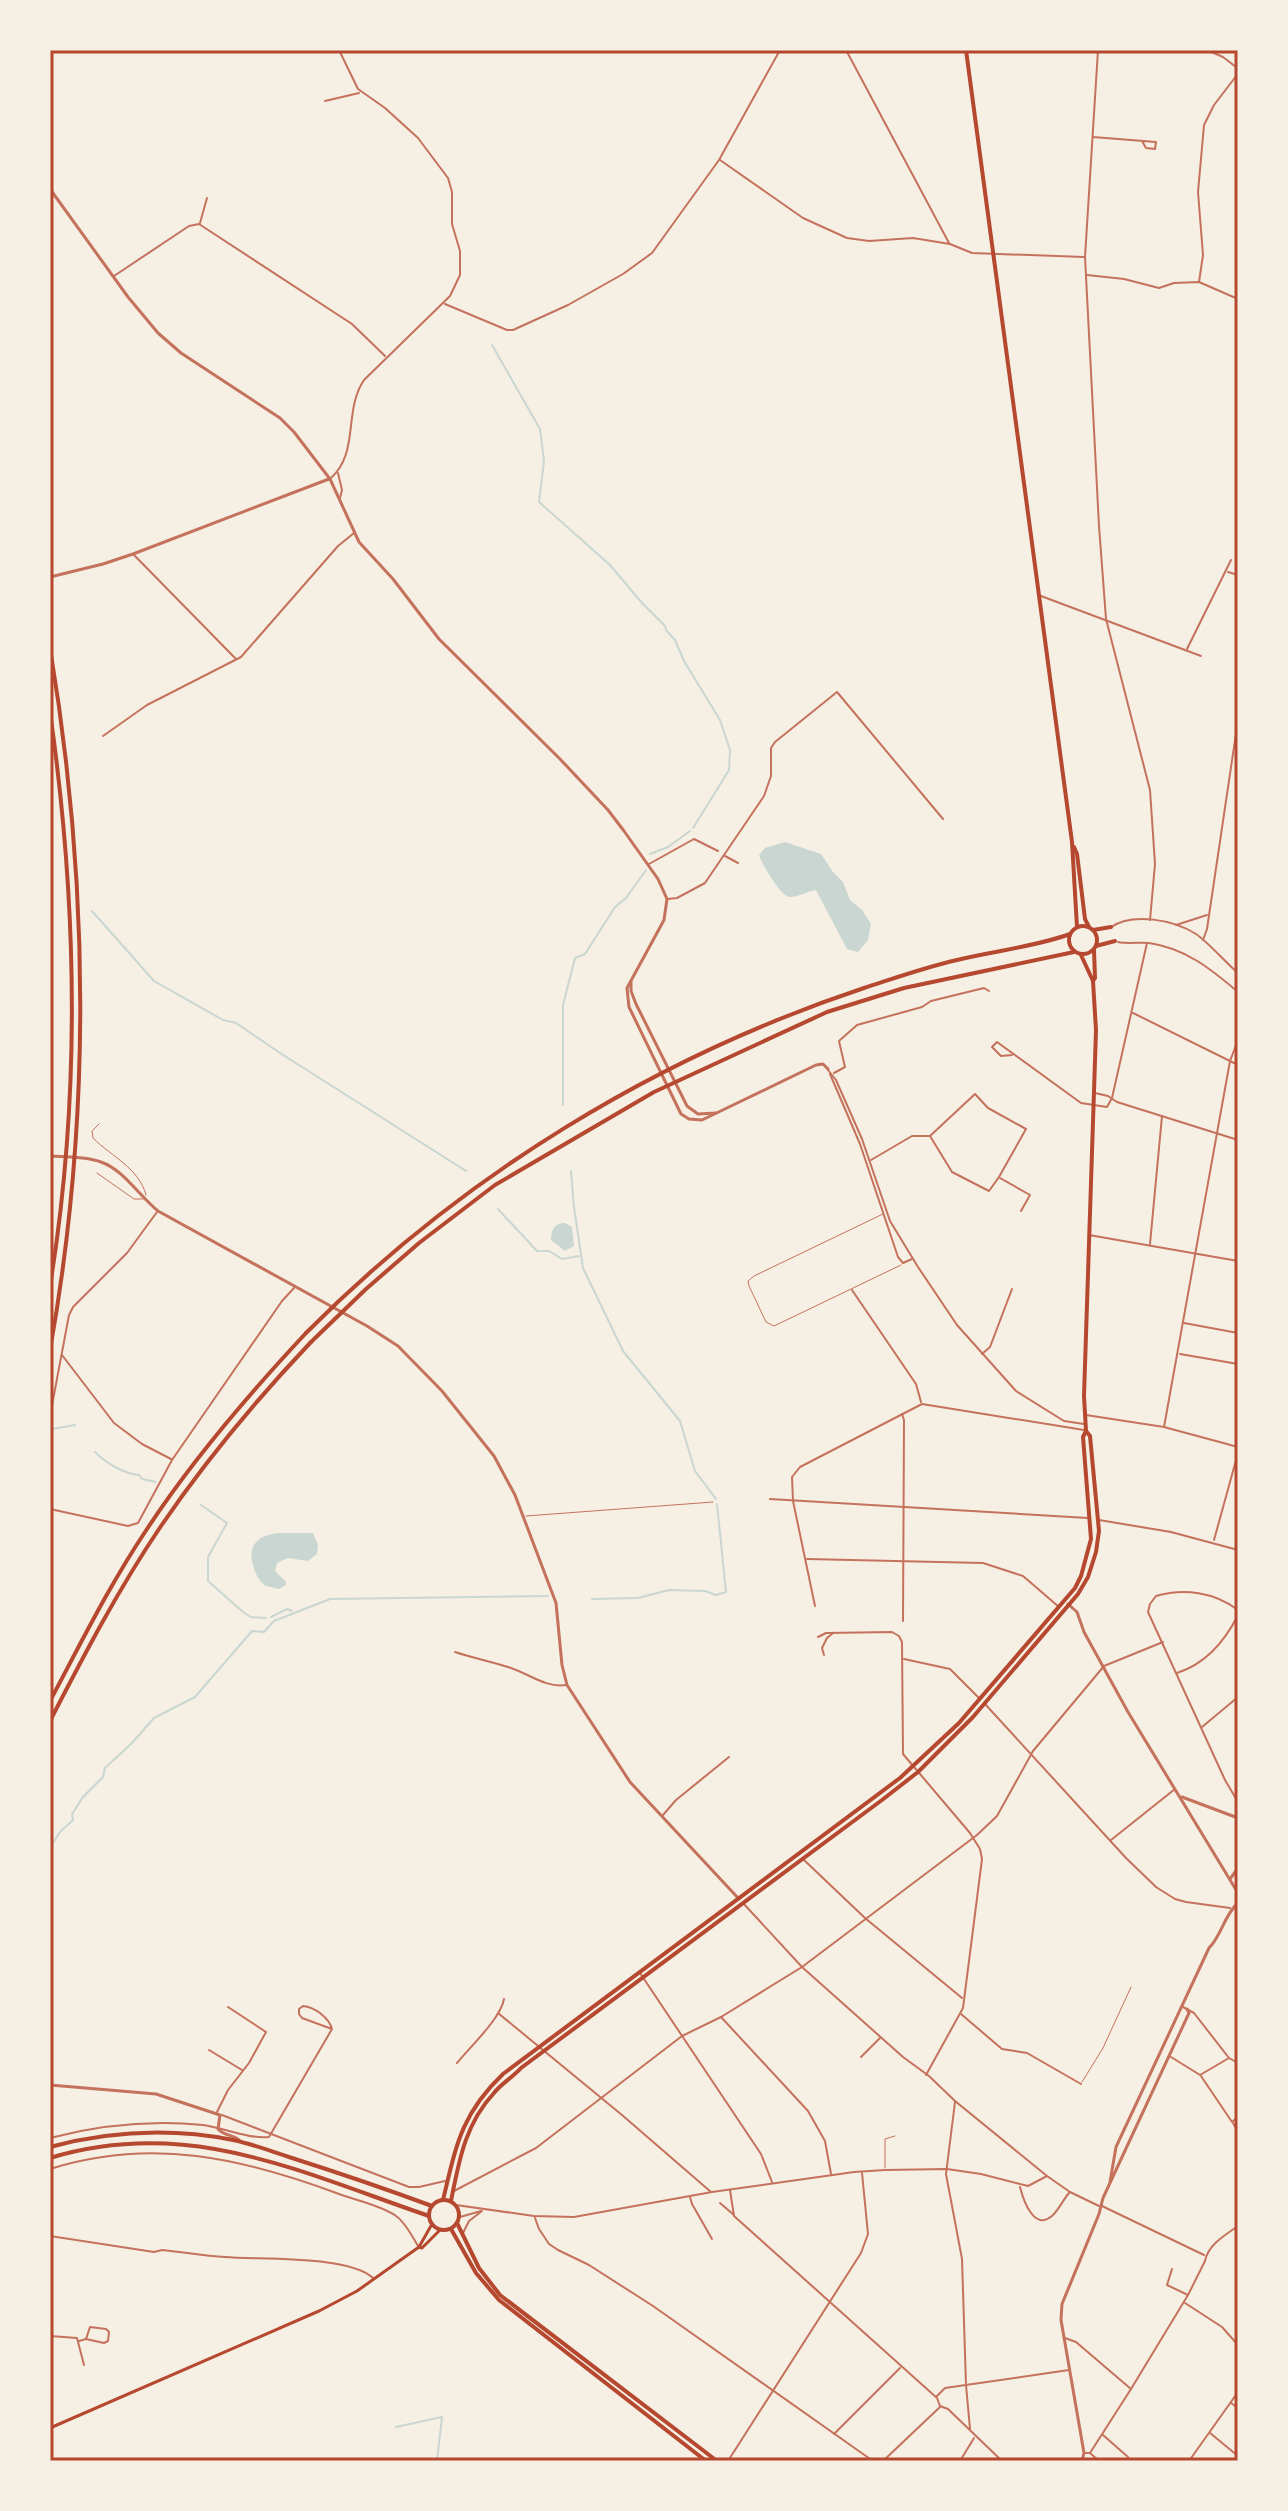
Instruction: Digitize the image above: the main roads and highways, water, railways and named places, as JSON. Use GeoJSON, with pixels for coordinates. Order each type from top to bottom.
{"type":"FeatureCollection","features":[{"type":"Feature","properties":{"kind":"main road"},"geometry":{"type":"LineString","coordinates":[[50,1701],[115,1580],[147,1528],[222,1427],[332,1307],[416,1233],[490,1176],[575,1121],[669,1069],[787,1017],[903,976],[955,960],[1070,934],[1077,927],[1072,845],[966,50]]}},
{"type":"Feature","properties":{"kind":"main road"},"geometry":{"type":"LineString","coordinates":[[50,648],[65,742],[76,853],[81,926],[82,1022],[70,1205],[50,1350]]}},
{"type":"Feature","properties":{"kind":"main road"},"geometry":{"type":"LineString","coordinates":[[50,712],[66,853],[72,1021],[65,1158],[50,1286]]}},
{"type":"Feature","properties":{"kind":"main road"},"geometry":{"type":"LineString","coordinates":[[454,2203],[443,2200],[432,2206],[429,2216],[432,2224],[440,2230],[451,2229],[460,2217],[453,2192],[463,2144],[482,2108],[499,2087],[542,2049],[640,1973],[803,1860],[918,1772],[985,1703],[1084,1585],[1098,1543],[1090,1437],[1085,1415],[1096,1030],[1093,981],[1097,938],[1084,914],[1077,854],[1072,845]]}},
{"type":"Feature","properties":{"kind":"main road"},"geometry":{"type":"LineString","coordinates":[[1077,927],[1111,927]]}},
{"type":"Feature","properties":{"kind":"main road"},"geometry":{"type":"LineString","coordinates":[[1070,934],[1069,946],[1081,955],[1093,981]]}},
{"type":"Feature","properties":{"kind":"main road"},"geometry":{"type":"LineString","coordinates":[[1081,955],[1115,941]]}},
{"type":"Feature","properties":{"kind":"main road"},"geometry":{"type":"LineString","coordinates":[[50,1721],[118,1595],[160,1528],[230,1433],[341,1312],[419,1243],[495,1185],[617,1111],[827,1012],[904,988],[1074,952]]}},
{"type":"Feature","properties":{"kind":"main road"},"geometry":{"type":"LineString","coordinates":[[1066,1603],[1081,1576],[1091,1539],[1083,1437],[1086,1428]]}},
{"type":"Feature","properties":{"kind":"main road"},"geometry":{"type":"LineString","coordinates":[[1090,1518],[1098,1520]]}},
{"type":"Feature","properties":{"kind":"main road"},"geometry":{"type":"LineString","coordinates":[[443,2200],[456,2144],[468,2118],[480,2099],[503,2074],[644,1978],[914,1766],[959,1723],[1061,1609]]}},
{"type":"Feature","properties":{"kind":"main road"},"geometry":{"type":"LineString","coordinates":[[50,2147],[105,2135],[146,2132],[241,2142],[432,2206]]}},
{"type":"Feature","properties":{"kind":"main road"},"geometry":{"type":"LineString","coordinates":[[50,2158],[115,2145],[186,2143],[238,2152],[429,2216]]}},
{"type":"Feature","properties":{"kind":"main road"},"geometry":{"type":"LineString","coordinates":[[457,2223],[485,2278],[507,2300],[717,2461]]}},
{"type":"Feature","properties":{"kind":"main road"},"geometry":{"type":"LineString","coordinates":[[50,2428],[319,2311],[374,2279],[419,2247],[432,2224]]}},
{"type":"Feature","properties":{"kind":"main road"},"geometry":{"type":"LineString","coordinates":[[451,2229],[476,2273],[499,2300],[706,2461]]}},
{"type":"Feature","properties":{"kind":"main road"},"geometry":{"type":"LineString","coordinates":[[419,2247],[432,2240],[440,2230]]}},
{"type":"Feature","properties":{"kind":"waterway"},"geometry":{"type":"LineString","coordinates":[[492,345],[540,429],[544,461],[539,502],[610,565],[665,626],[720,720],[730,750],[729,770],[693,828]]}},
{"type":"Feature","properties":{"kind":"waterway"},"geometry":{"type":"LineString","coordinates":[[650,854],[668,847],[690,831]]}},
{"type":"Feature","properties":{"kind":"waterway"},"geometry":{"type":"LineString","coordinates":[[563,1105],[563,1005],[575,958],[585,954],[615,907],[626,898],[646,870]]}},
{"type":"Feature","properties":{"kind":"waterway"},"geometry":{"type":"LineString","coordinates":[[92,911],[154,981],[223,1020],[236,1023],[466,1171]]}},
{"type":"Feature","properties":{"kind":"waterway"},"geometry":{"type":"LineString","coordinates":[[571,1171],[583,1268],[623,1351],[680,1421],[695,1471],[716,1499]]}},
{"type":"Feature","properties":{"kind":"waterway"},"geometry":{"type":"LineString","coordinates":[[498,1209],[537,1251],[549,1251],[562,1259],[579,1256]]}},
{"type":"Feature","properties":{"kind":"waterway"},"geometry":{"type":"LineString","coordinates":[[52,1429],[75,1425]]}},
{"type":"Feature","properties":{"kind":"waterway"},"geometry":{"type":"LineString","coordinates":[[95,1452],[121,1470],[156,1482]]}},
{"type":"Feature","properties":{"kind":"waterway"},"geometry":{"type":"LineString","coordinates":[[592,1599],[638,1598],[669,1590],[705,1591],[716,1595],[726,1592],[717,1504]]}},
{"type":"Feature","properties":{"kind":"waterway"},"geometry":{"type":"LineString","coordinates":[[201,1505],[227,1523],[208,1557],[208,1581],[243,1612],[251,1617],[266,1618]]}},
{"type":"Feature","properties":{"kind":"waterway"},"geometry":{"type":"LineString","coordinates":[[50,1848],[60,1832],[73,1820],[72,1814],[83,1797],[103,1777],[105,1768],[154,1718],[195,1697],[252,1631],[264,1632],[274,1621],[330,1599],[548,1596]]}},
{"type":"Feature","properties":{"kind":"waterway"},"geometry":{"type":"LineString","coordinates":[[271,1617],[287,1609],[292,1611]]}},
{"type":"Feature","properties":{"kind":"waterway"},"geometry":{"type":"LineString","coordinates":[[396,2427],[442,2417],[437,2461]]}}]}
